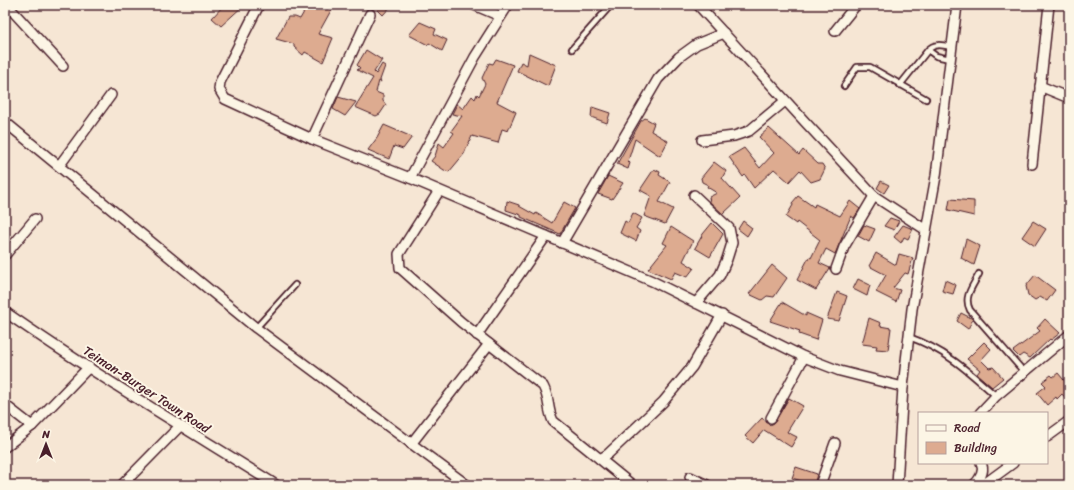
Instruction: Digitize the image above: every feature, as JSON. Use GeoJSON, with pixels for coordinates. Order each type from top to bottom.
{"type":"FeatureCollection","features":[{"type":"Feature","properties":{"kind":"street"},"geometry":{"type":"LineString","coordinates":[[7,5],[63,66]]}},
{"type":"Feature","properties":{"kind":"street"},"geometry":{"type":"LineString","coordinates":[[259,5],[220,82],[219,89],[225,99],[312,139],[410,178],[652,281],[804,357],[840,371],[903,387]]}},
{"type":"Feature","properties":{"kind":"street"},"geometry":{"type":"LineString","coordinates":[[474,5],[500,16]]}},
{"type":"Feature","properties":{"kind":"street"},"geometry":{"type":"LineString","coordinates":[[410,178],[475,57],[508,5]]}},
{"type":"Feature","properties":{"kind":"street"},"geometry":{"type":"LineString","coordinates":[[698,5],[874,196],[926,230]]}},
{"type":"Feature","properties":{"kind":"street"},"geometry":{"type":"LineString","coordinates":[[835,32],[856,5]]}},
{"type":"Feature","properties":{"kind":"street"},"geometry":{"type":"LineString","coordinates":[[897,485],[903,387],[912,308],[936,176],[957,5]]}},
{"type":"Feature","properties":{"kind":"street"},"geometry":{"type":"LineString","coordinates":[[1032,164],[1049,5]]}},
{"type":"Feature","properties":{"kind":"street"},"geometry":{"type":"LineString","coordinates":[[312,139],[370,14]]}},
{"type":"Feature","properties":{"kind":"street"},"geometry":{"type":"LineString","coordinates":[[562,243],[658,79],[679,57],[697,44],[724,32]]}},
{"type":"Feature","properties":{"kind":"street"},"geometry":{"type":"LineString","coordinates":[[1040,86],[1069,98]]}},
{"type":"Feature","properties":{"kind":"street"},"geometry":{"type":"LineString","coordinates":[[59,166],[112,95]]}},
{"type":"Feature","properties":{"kind":"street"},"geometry":{"type":"LineString","coordinates":[[702,140],[734,136],[749,131],[785,100]]}},
{"type":"Feature","properties":{"kind":"street"},"geometry":{"type":"LineString","coordinates":[[5,122],[256,328],[467,485]]}},
{"type":"Feature","properties":{"kind":"street"},"geometry":{"type":"LineString","coordinates":[[439,191],[399,254],[400,268],[455,318],[543,386],[548,395],[550,414],[553,420],[632,485]]}},
{"type":"Feature","properties":{"kind":"street"},"geometry":{"type":"LineString","coordinates":[[694,195],[729,228],[732,243],[728,259],[720,275],[696,303]]}},
{"type":"Feature","properties":{"kind":"street"},"geometry":{"type":"LineString","coordinates":[[836,269],[844,247],[874,196]]}},
{"type":"Feature","properties":{"kind":"street"},"geometry":{"type":"LineString","coordinates":[[5,255],[35,219]]}},
{"type":"Feature","properties":{"kind":"street"},"geometry":{"type":"LineString","coordinates":[[477,335],[546,236]]}},
{"type":"Feature","properties":{"kind":"street","name":"Teiman-Burger Town Road"},"geometry":{"type":"LineString","coordinates":[[5,312],[180,426],[275,485]]}},
{"type":"Feature","properties":{"kind":"street"},"geometry":{"type":"LineString","coordinates":[[600,459],[608,454],[663,402],[692,367],[722,315]]}},
{"type":"Feature","properties":{"kind":"street"},"geometry":{"type":"LineString","coordinates":[[981,412],[996,396],[1069,335]]}},
{"type":"Feature","properties":{"kind":"street"},"geometry":{"type":"LineString","coordinates":[[411,444],[489,344]]}},
{"type":"Feature","properties":{"kind":"street"},"geometry":{"type":"LineString","coordinates":[[771,418],[804,357]]}},
{"type":"Feature","properties":{"kind":"street"},"geometry":{"type":"LineString","coordinates":[[5,447],[32,426],[89,367]]}},
{"type":"Feature","properties":{"kind":"street"},"geometry":{"type":"LineString","coordinates":[[5,405],[32,426]]}},
{"type":"Feature","properties":{"kind":"street"},"geometry":{"type":"LineString","coordinates":[[1048,437],[1069,421]]}},
{"type":"Feature","properties":{"kind":"street"},"geometry":{"type":"LineString","coordinates":[[122,485],[180,426]]}},
{"type":"Feature","properties":{"kind":"street"},"geometry":{"type":"LineString","coordinates":[[820,485],[835,443]]}},
{"type":"Feature","properties":{"kind":"street"},"geometry":{"type":"LineString","coordinates":[[979,484],[982,473],[981,464]]}},
{"type":"Feature","properties":{"kind":"street"},"geometry":{"type":"LineString","coordinates":[[979,484],[1011,464]]}},
{"type":"Feature","properties":{"kind":"street"},"geometry":{"type":"LineString","coordinates":[[690,477],[707,485]]}},
{"type":"Feature","properties":{"kind":"lane"},"geometry":{"type":"LineString","coordinates":[[572,49],[611,5]]}},
{"type":"Feature","properties":{"kind":"lane"},"geometry":{"type":"LineString","coordinates":[[900,85],[931,46],[939,45],[951,47]]}},
{"type":"Feature","properties":{"kind":"lane"},"geometry":{"type":"LineString","coordinates":[[928,50],[936,56],[950,59]]}},
{"type":"Feature","properties":{"kind":"lane"},"geometry":{"type":"LineString","coordinates":[[844,86],[857,67],[860,66],[870,68],[926,99]]}},
{"type":"Feature","properties":{"kind":"lane"},"geometry":{"type":"LineString","coordinates":[[979,274],[970,290],[967,298],[967,304],[970,310],[1025,373]]}},
{"type":"Feature","properties":{"kind":"lane"},"geometry":{"type":"LineString","coordinates":[[256,328],[294,285]]}},
{"type":"Feature","properties":{"kind":"lane"},"geometry":{"type":"LineString","coordinates":[[909,337],[934,348],[962,365],[996,396]]}},
{"type":"Feature","properties":{"kind":"building"},"geometry":{"type":"Polygon","coordinates":[[[224,5],[244,5],[221,26],[212,18],[224,5]]]}},
{"type":"Feature","properties":{"kind":"building"},"geometry":{"type":"Polygon","coordinates":[[[308,5],[334,5],[318,34],[333,38],[323,62],[305,52],[303,55],[294,47],[294,44],[276,39],[288,17],[300,19],[308,5]]]}},
{"type":"Feature","properties":{"kind":"building"},"geometry":{"type":"Polygon","coordinates":[[[373,5],[392,5],[383,15],[373,5]]]}},
{"type":"Feature","properties":{"kind":"building"},"geometry":{"type":"Polygon","coordinates":[[[420,22],[436,29],[434,34],[447,40],[442,51],[429,43],[428,45],[409,35],[420,22]]]}},
{"type":"Feature","properties":{"kind":"building"},"geometry":{"type":"Polygon","coordinates":[[[366,50],[382,60],[374,72],[376,74],[382,64],[385,66],[380,80],[381,82],[379,81],[376,92],[383,95],[383,101],[386,105],[380,114],[376,116],[355,107],[373,78],[357,70],[360,68],[357,65],[366,50]]]}},
{"type":"Feature","properties":{"kind":"building"},"geometry":{"type":"Polygon","coordinates":[[[529,53],[556,65],[548,86],[517,71],[521,62],[527,65],[529,53]]]}},
{"type":"Feature","properties":{"kind":"building"},"geometry":{"type":"Polygon","coordinates":[[[496,59],[513,65],[497,102],[516,112],[508,131],[502,129],[498,143],[472,136],[464,154],[449,172],[444,170],[431,161],[435,156],[439,143],[444,147],[454,133],[451,131],[462,116],[452,114],[457,104],[463,109],[472,96],[475,99],[477,94],[479,96],[485,84],[482,78],[489,63],[493,64],[496,59]]]}},
{"type":"Feature","properties":{"kind":"building"},"geometry":{"type":"Polygon","coordinates":[[[338,97],[356,102],[345,116],[333,109],[338,97]]]}},
{"type":"Feature","properties":{"kind":"building"},"geometry":{"type":"Polygon","coordinates":[[[592,107],[610,113],[607,123],[591,117],[592,107]]]}},
{"type":"Feature","properties":{"kind":"building"},"geometry":{"type":"Polygon","coordinates":[[[645,118],[654,123],[651,131],[668,141],[660,156],[635,139],[628,161],[630,163],[628,169],[617,164],[641,121],[645,118]]]}},
{"type":"Feature","properties":{"kind":"building"},"geometry":{"type":"Polygon","coordinates":[[[384,125],[412,137],[403,149],[394,146],[389,159],[368,150],[384,125]]]}},
{"type":"Feature","properties":{"kind":"building"},"geometry":{"type":"Polygon","coordinates":[[[769,128],[799,155],[803,150],[818,164],[822,164],[825,169],[820,179],[811,182],[800,170],[789,182],[774,169],[754,188],[745,175],[743,177],[729,157],[744,148],[760,168],[774,153],[759,137],[769,128]]]}},
{"type":"Feature","properties":{"kind":"building"},"geometry":{"type":"Polygon","coordinates":[[[714,162],[726,171],[722,178],[740,198],[723,214],[710,202],[709,197],[717,193],[707,187],[708,185],[702,182],[701,178],[714,162]]]}},
{"type":"Feature","properties":{"kind":"building"},"geometry":{"type":"Polygon","coordinates":[[[654,169],[660,172],[659,175],[670,182],[659,202],[673,209],[665,224],[644,216],[651,196],[640,190],[654,169]]]}},
{"type":"Feature","properties":{"kind":"building"},"geometry":{"type":"Polygon","coordinates":[[[608,176],[623,183],[612,199],[598,194],[608,176]]]}},
{"type":"Feature","properties":{"kind":"building"},"geometry":{"type":"Polygon","coordinates":[[[881,181],[889,185],[884,193],[877,188],[881,181]]]}},
{"type":"Feature","properties":{"kind":"building"},"geometry":{"type":"Polygon","coordinates":[[[798,196],[814,207],[815,204],[840,216],[850,201],[860,209],[854,218],[851,216],[835,254],[826,249],[819,263],[830,268],[816,290],[797,280],[820,240],[797,222],[796,224],[786,217],[793,205],[792,203],[798,196]]]}},
{"type":"Feature","properties":{"kind":"building"},"geometry":{"type":"Polygon","coordinates":[[[950,199],[974,201],[974,216],[948,210],[950,199]]]}},
{"type":"Feature","properties":{"kind":"building"},"geometry":{"type":"Polygon","coordinates":[[[507,201],[519,205],[535,215],[536,213],[552,223],[564,202],[575,208],[560,234],[521,217],[521,215],[506,210],[507,201]]]}},
{"type":"Feature","properties":{"kind":"building"},"geometry":{"type":"Polygon","coordinates":[[[633,213],[642,218],[636,228],[640,231],[636,241],[620,233],[625,221],[628,223],[633,213]]]}},
{"type":"Feature","properties":{"kind":"building"},"geometry":{"type":"Polygon","coordinates":[[[890,218],[899,221],[894,230],[884,226],[890,218]]]}},
{"type":"Feature","properties":{"kind":"building"},"geometry":{"type":"Polygon","coordinates":[[[743,221],[752,228],[747,236],[738,229],[743,221]]]}},
{"type":"Feature","properties":{"kind":"building"},"geometry":{"type":"Polygon","coordinates":[[[1033,221],[1046,229],[1035,246],[1022,237],[1033,221]]]}},
{"type":"Feature","properties":{"kind":"building"},"geometry":{"type":"Polygon","coordinates":[[[712,223],[723,234],[710,257],[695,248],[703,234],[712,223]]]}},
{"type":"Feature","properties":{"kind":"building"},"geometry":{"type":"Polygon","coordinates":[[[864,225],[875,229],[869,242],[858,236],[864,225]]]}},
{"type":"Feature","properties":{"kind":"building"},"geometry":{"type":"Polygon","coordinates":[[[903,225],[913,229],[908,239],[904,237],[901,243],[894,237],[903,225]]]}},
{"type":"Feature","properties":{"kind":"building"},"geometry":{"type":"Polygon","coordinates":[[[671,227],[693,241],[683,261],[694,268],[687,277],[675,272],[671,279],[648,269],[667,245],[663,243],[671,227]]]}},
{"type":"Feature","properties":{"kind":"building"},"geometry":{"type":"Polygon","coordinates":[[[966,239],[980,246],[974,265],[961,258],[966,239]]]}},
{"type":"Feature","properties":{"kind":"building"},"geometry":{"type":"Polygon","coordinates":[[[876,253],[896,265],[899,254],[913,258],[908,274],[905,273],[893,288],[900,290],[896,302],[876,292],[886,275],[869,266],[876,253]]]}},
{"type":"Feature","properties":{"kind":"building"},"geometry":{"type":"Polygon","coordinates":[[[772,265],[787,278],[774,297],[767,296],[762,300],[749,294],[772,265]]]}},
{"type":"Feature","properties":{"kind":"building"},"geometry":{"type":"Polygon","coordinates":[[[1035,275],[1055,290],[1047,301],[1040,297],[1035,300],[1028,295],[1026,286],[1035,275]]]}},
{"type":"Feature","properties":{"kind":"building"},"geometry":{"type":"Polygon","coordinates":[[[858,279],[870,285],[867,296],[853,289],[858,279]]]}},
{"type":"Feature","properties":{"kind":"building"},"geometry":{"type":"Polygon","coordinates":[[[945,280],[956,285],[953,294],[942,291],[945,280]]]}},
{"type":"Feature","properties":{"kind":"building"},"geometry":{"type":"Polygon","coordinates":[[[837,292],[847,296],[839,321],[827,319],[837,292]]]}},
{"type":"Feature","properties":{"kind":"building"},"geometry":{"type":"Polygon","coordinates":[[[782,302],[806,316],[806,313],[822,320],[816,340],[799,334],[800,331],[770,321],[782,302]]]}},
{"type":"Feature","properties":{"kind":"building"},"geometry":{"type":"Polygon","coordinates":[[[961,313],[973,319],[968,329],[957,321],[961,313]]]}},
{"type":"Feature","properties":{"kind":"building"},"geometry":{"type":"Polygon","coordinates":[[[869,318],[881,323],[880,326],[891,328],[888,350],[876,349],[877,346],[862,344],[869,318]]]}},
{"type":"Feature","properties":{"kind":"building"},"geometry":{"type":"Polygon","coordinates":[[[1045,319],[1060,333],[1051,340],[1050,339],[1030,358],[1023,354],[1019,357],[1013,351],[1040,331],[1037,328],[1045,319]]]}},
{"type":"Feature","properties":{"kind":"building"},"geometry":{"type":"Polygon","coordinates":[[[984,342],[991,349],[981,360],[989,368],[993,367],[1003,378],[992,387],[977,374],[980,370],[967,359],[984,342]]]}},
{"type":"Feature","properties":{"kind":"building"},"geometry":{"type":"Polygon","coordinates":[[[1058,373],[1069,386],[1069,402],[1062,394],[1047,405],[1037,393],[1046,386],[1042,382],[1051,375],[1053,377],[1058,373]]]}},
{"type":"Feature","properties":{"kind":"building"},"geometry":{"type":"Polygon","coordinates":[[[789,398],[803,406],[787,432],[797,437],[791,447],[764,430],[753,443],[745,436],[762,418],[770,425],[774,423],[789,398]]]}},
{"type":"Feature","properties":{"kind":"building"},"geometry":{"type":"Polygon","coordinates":[[[796,467],[817,474],[814,485],[792,478],[796,467]]]}}]}
